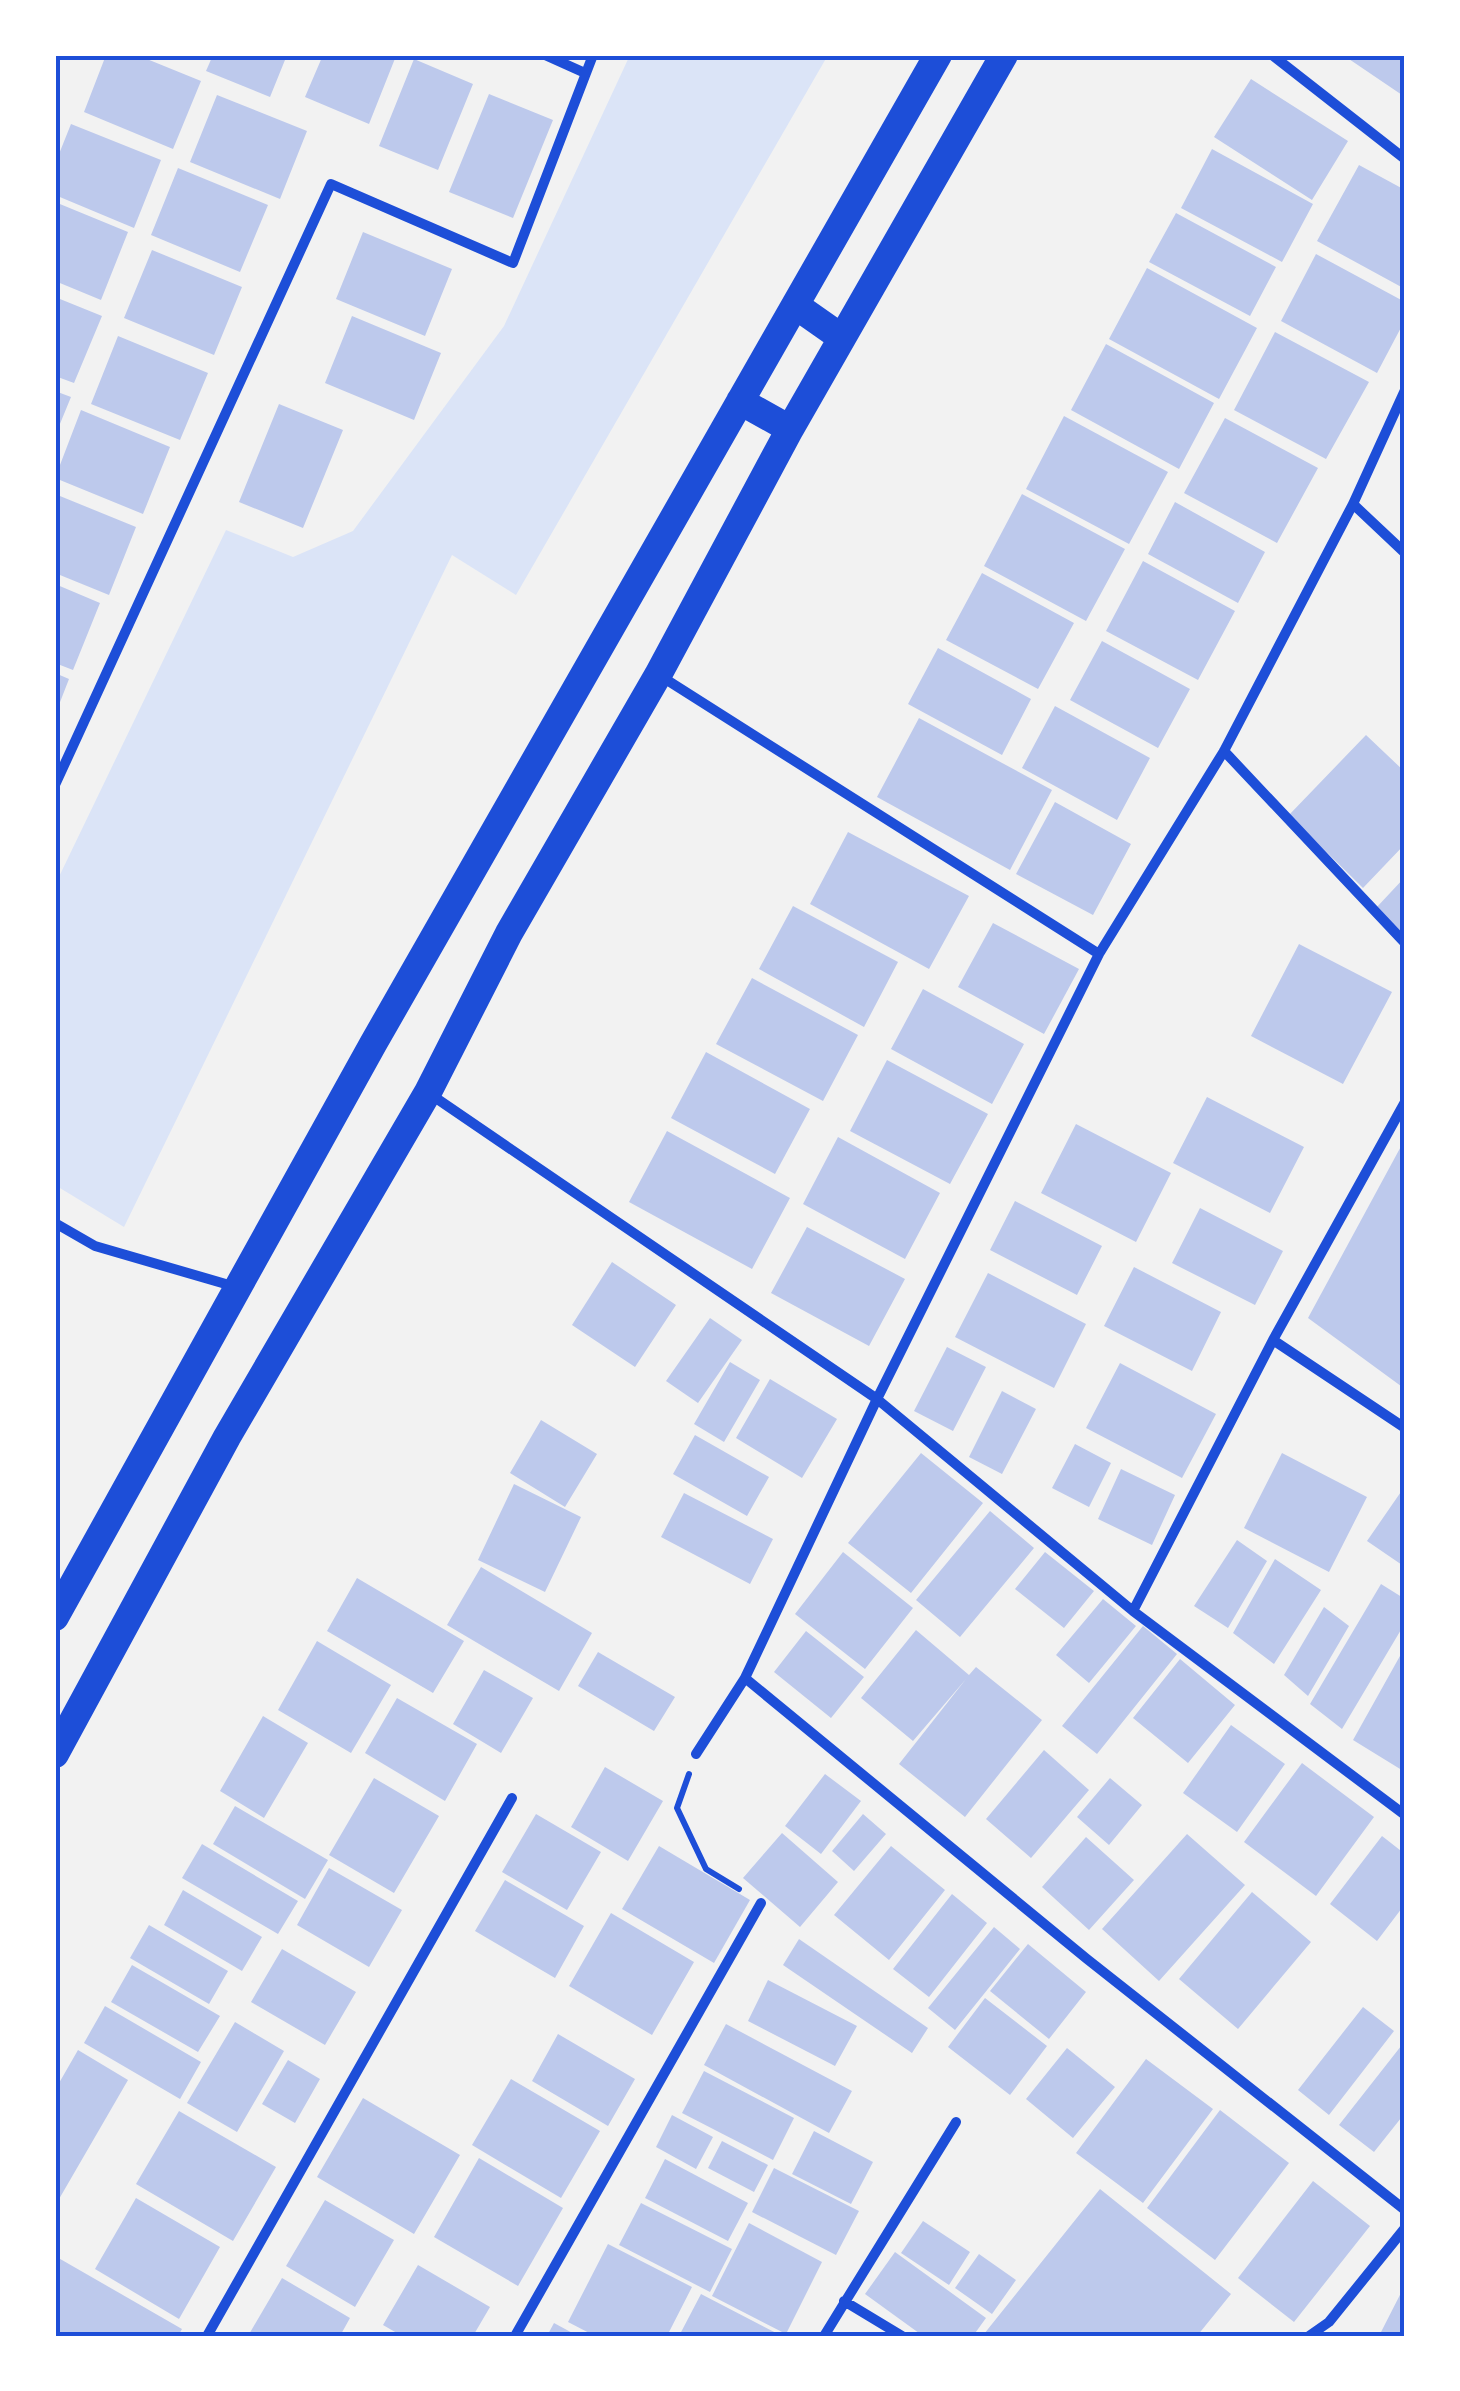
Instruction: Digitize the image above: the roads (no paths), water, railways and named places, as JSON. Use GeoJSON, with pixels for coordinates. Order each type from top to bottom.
{"type":"FeatureCollection","features":[{"type":"Feature","properties":{"kind":"highway"},"geometry":{"type":"LineString","coordinates":[[55,1617],[236,1287],[938,55]]}},
{"type":"Feature","properties":{"kind":"highway"},"geometry":{"type":"LineString","coordinates":[[55,1754],[227,1436],[428,1092],[509,933],[658,675],[790,429],[1004,55]]}},
{"type":"Feature","properties":{"kind":"highway"},"geometry":{"type":"LineString","coordinates":[[795,305],[842,338]]}},
{"type":"Feature","properties":{"kind":"highway"},"geometry":{"type":"LineString","coordinates":[[740,401],[790,429]]}},
{"type":"Feature","properties":{"kind":"street"},"geometry":{"type":"LineString","coordinates":[[544,55],[585,73]]}},
{"type":"Feature","properties":{"kind":"street"},"geometry":{"type":"LineString","coordinates":[[55,785],[331,184],[513,263],[593,55]]}},
{"type":"Feature","properties":{"kind":"street"},"geometry":{"type":"LineString","coordinates":[[1272,55],[1405,159]]}},
{"type":"Feature","properties":{"kind":"street"},"geometry":{"type":"LineString","coordinates":[[696,1754],[744,1678],[877,1399],[1099,954],[1224,751],[1354,504],[1405,390]]}},
{"type":"Feature","properties":{"kind":"street"},"geometry":{"type":"LineString","coordinates":[[1354,504],[1405,553]]}},
{"type":"Feature","properties":{"kind":"street"},"geometry":{"type":"LineString","coordinates":[[658,675],[1099,954]]}},
{"type":"Feature","properties":{"kind":"street"},"geometry":{"type":"LineString","coordinates":[[1224,751],[1405,942]]}},
{"type":"Feature","properties":{"kind":"street"},"geometry":{"type":"LineString","coordinates":[[428,1092],[877,1399],[1133,1611],[1405,1815]]}},
{"type":"Feature","properties":{"kind":"street"},"geometry":{"type":"LineString","coordinates":[[1133,1611],[1273,1340],[1405,1102]]}},
{"type":"Feature","properties":{"kind":"street"},"geometry":{"type":"LineString","coordinates":[[55,1222],[95,1246],[236,1287]]}},
{"type":"Feature","properties":{"kind":"street"},"geometry":{"type":"LineString","coordinates":[[1273,1340],[1405,1428]]}},
{"type":"Feature","properties":{"kind":"street"},"geometry":{"type":"LineString","coordinates":[[744,1678],[1087,1959],[1405,2210]]}},
{"type":"Feature","properties":{"kind":"street"},"geometry":{"type":"LineString","coordinates":[[207,2336],[512,1798]]}},
{"type":"Feature","properties":{"kind":"street"},"geometry":{"type":"LineString","coordinates":[[516,2336],[761,1903]]}},
{"type":"Feature","properties":{"kind":"street"},"geometry":{"type":"LineString","coordinates":[[824,2336],[956,2122]]}},
{"type":"Feature","properties":{"kind":"street"},"geometry":{"type":"LineString","coordinates":[[1309,2336],[1329,2322],[1405,2228]]}},
{"type":"Feature","properties":{"kind":"street"},"geometry":{"type":"LineString","coordinates":[[844,2301],[902,2336]]}}]}
